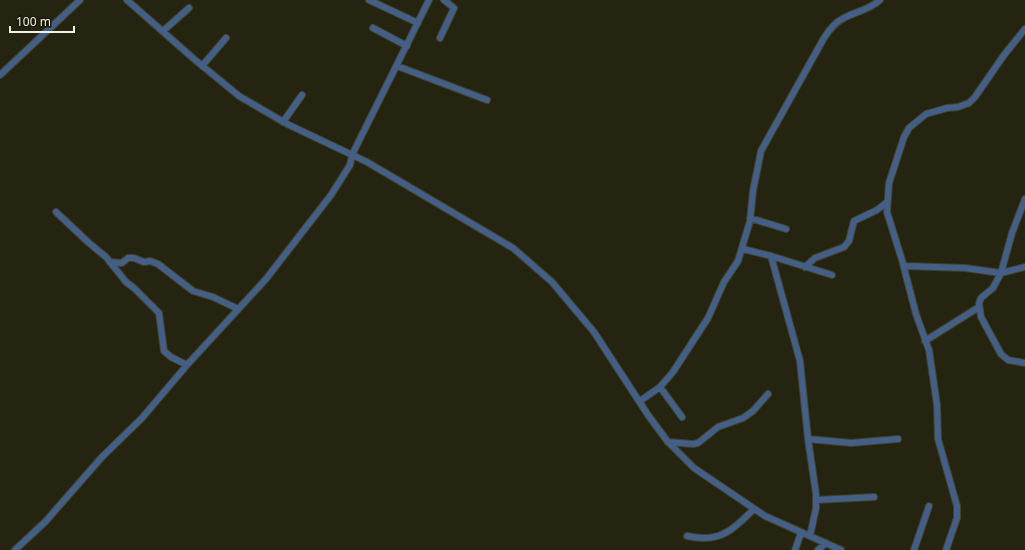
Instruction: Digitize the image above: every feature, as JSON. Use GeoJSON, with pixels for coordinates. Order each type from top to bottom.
{"type":"FeatureCollection","features":[{"type":"Feature","properties":{"kind":"street"},"geometry":{"type":"LineString","coordinates":[[0,75],[80,0]]}},
{"type":"Feature","properties":{"kind":"street"},"geometry":{"type":"LineString","coordinates":[[127,0],[135,2],[163,31],[202,66],[240,96],[283,122],[367,162],[434,203],[500,239],[529,260],[552,282],[594,332],[648,415],[668,442],[694,468],[754,509],[841,550]]}},
{"type":"Feature","properties":{"kind":"street"},"geometry":{"type":"LineString","coordinates":[[369,0],[418,23]]}},
{"type":"Feature","properties":{"kind":"street"},"geometry":{"type":"LineString","coordinates":[[15,550],[45,522],[102,457],[142,418],[187,365],[266,279],[331,195],[350,165],[352,155],[429,0]]}},
{"type":"Feature","properties":{"kind":"street"},"geometry":{"type":"LineString","coordinates":[[440,38],[454,8],[444,0]]}},
{"type":"Feature","properties":{"kind":"street"},"geometry":{"type":"LineString","coordinates":[[640,401],[660,387],[673,372],[708,318],[724,282],[743,250],[750,218],[753,192],[762,152],[824,38],[835,24],[843,18],[868,9],[880,0]]}},
{"type":"Feature","properties":{"kind":"street"},"geometry":{"type":"LineString","coordinates":[[163,31],[189,8]]}},
{"type":"Feature","properties":{"kind":"street"},"geometry":{"type":"LineString","coordinates":[[373,28],[407,46]]}},
{"type":"Feature","properties":{"kind":"street"},"geometry":{"type":"LineString","coordinates":[[946,550],[957,518],[957,506],[938,439],[937,405],[929,350],[925,341],[887,212],[887,202],[892,173],[904,137],[909,128],[926,114],[969,103],[982,88],[1004,55],[1025,29]]}},
{"type":"Feature","properties":{"kind":"street"},"geometry":{"type":"LineString","coordinates":[[202,66],[226,38]]}},
{"type":"Feature","properties":{"kind":"street"},"geometry":{"type":"LineString","coordinates":[[396,66],[486,100]]}},
{"type":"Feature","properties":{"kind":"street"},"geometry":{"type":"LineString","coordinates":[[283,122],[302,95]]}},
{"type":"Feature","properties":{"kind":"street"},"geometry":{"type":"LineString","coordinates":[[1025,199],[1012,233],[1001,273],[993,288],[980,298],[979,307],[985,325],[1001,354],[1008,360],[1025,363]]}},
{"type":"Feature","properties":{"kind":"street"},"geometry":{"type":"LineString","coordinates":[[805,267],[815,258],[844,247],[849,241],[854,221],[877,210],[887,202]]}},
{"type":"Feature","properties":{"kind":"street"},"geometry":{"type":"LineString","coordinates":[[56,212],[110,262],[126,282],[159,313],[164,351],[171,357],[187,365]]}},
{"type":"Feature","properties":{"kind":"street"},"geometry":{"type":"LineString","coordinates":[[750,218],[786,229]]}},
{"type":"Feature","properties":{"kind":"street"},"geometry":{"type":"LineString","coordinates":[[743,250],[772,256],[832,275]]}},
{"type":"Feature","properties":{"kind":"street"},"geometry":{"type":"LineString","coordinates":[[772,256],[800,361],[816,500],[816,508],[810,536]]}},
{"type":"Feature","properties":{"kind":"street"},"geometry":{"type":"LineString","coordinates":[[110,262],[122,262],[128,258],[134,258],[144,262],[150,261],[158,264],[193,291],[213,297],[238,309]]}},
{"type":"Feature","properties":{"kind":"street"},"geometry":{"type":"LineString","coordinates":[[904,266],[965,268],[1001,273],[1025,268]]}},
{"type":"Feature","properties":{"kind":"street"},"geometry":{"type":"LineString","coordinates":[[925,341],[979,307]]}},
{"type":"Feature","properties":{"kind":"street"},"geometry":{"type":"LineString","coordinates":[[660,387],[682,417]]}},
{"type":"Feature","properties":{"kind":"street"},"geometry":{"type":"LineString","coordinates":[[668,442],[698,443],[718,427],[743,418],[753,411],[768,394]]}},
{"type":"Feature","properties":{"kind":"street"},"geometry":{"type":"LineString","coordinates":[[808,439],[851,443],[898,439]]}},
{"type":"Feature","properties":{"kind":"street"},"geometry":{"type":"LineString","coordinates":[[816,500],[874,497]]}},
{"type":"Feature","properties":{"kind":"street"},"geometry":{"type":"LineString","coordinates":[[914,550],[929,506]]}},
{"type":"Feature","properties":{"kind":"street"},"geometry":{"type":"LineString","coordinates":[[687,536],[705,540],[713,539],[736,526],[754,509]]}},
{"type":"Feature","properties":{"kind":"street"},"geometry":{"type":"LineString","coordinates":[[795,550],[801,532]]}},
{"type":"Feature","properties":{"kind":"street"},"geometry":{"type":"LineString","coordinates":[[818,550],[826,543]]}}]}
